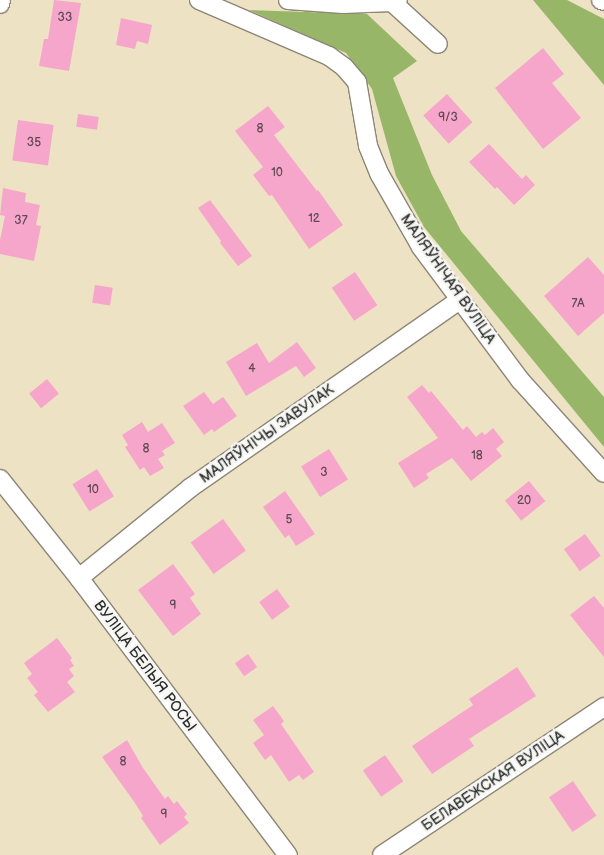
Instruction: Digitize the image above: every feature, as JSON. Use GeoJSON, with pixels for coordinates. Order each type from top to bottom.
{"type":"FeatureCollection","features":[{"type":"Feature","properties":{"kind":"street"},"geometry":{"type":"LineString","coordinates":[[0,4],[1,0]]}},
{"type":"Feature","properties":{"kind":"street","name":"МАЛЯЎНІЧАЯ ВУЛІЦА"},"geometry":{"type":"LineString","coordinates":[[200,0],[329,56],[344,67],[357,82],[368,146],[380,175],[422,247],[520,380],[604,473]]}},
{"type":"Feature","properties":{"kind":"street"},"geometry":{"type":"LineString","coordinates":[[288,0],[343,4],[395,1],[438,44]]}},
{"type":"Feature","properties":{"kind":"street","name":"МАЛЯЎНІЧЫ ЗАВУЛАК"},"geometry":{"type":"LineString","coordinates":[[79,578],[190,488],[461,299]]}},
{"type":"Feature","properties":{"kind":"street","name":"ВУЛІЦА БЕЛЫЯ РОСЫ"},"geometry":{"type":"LineString","coordinates":[[0,480],[79,578],[288,855]]}},
{"type":"Feature","properties":{"kind":"street","name":"БЕЛАВЕЖСКАЯ ВУЛІЦА"},"geometry":{"type":"LineString","coordinates":[[382,855],[604,707]]}},
{"type":"Feature","properties":{"kind":"green space"},"geometry":{"type":"Polygon","coordinates":[[[533,0],[567,0],[604,19],[604,85],[533,0]]]}},
{"type":"Feature","properties":{"kind":"green space"},"geometry":{"type":"Polygon","coordinates":[[[249,10],[367,14],[417,61],[393,78],[432,175],[461,231],[604,397],[604,447],[424,227],[396,176],[372,89],[346,53],[249,10]]]}},
{"type":"Feature","properties":{"kind":"building"},"geometry":{"type":"Polygon","coordinates":[[[54,0],[81,3],[69,71],[39,66],[44,39],[48,39],[54,0]]]}},
{"type":"Feature","properties":{"kind":"building"},"geometry":{"type":"Polygon","coordinates":[[[121,18],[152,25],[148,44],[137,41],[135,49],[116,45],[121,18]]]}},
{"type":"Feature","properties":{"kind":"building"},"geometry":{"type":"Polygon","coordinates":[[[543,48],[564,74],[552,83],[581,118],[543,149],[495,88],[543,48]]]}},
{"type":"Feature","properties":{"kind":"building"},"geometry":{"type":"Polygon","coordinates":[[[447,94],[472,122],[449,144],[423,115],[447,94]]]}},
{"type":"Feature","properties":{"kind":"building"},"geometry":{"type":"Polygon","coordinates":[[[268,106],[285,127],[274,135],[343,225],[309,249],[272,195],[269,196],[253,175],[263,167],[235,131],[268,106]]]}},
{"type":"Feature","properties":{"kind":"building"},"geometry":{"type":"Polygon","coordinates":[[[78,114],[99,117],[97,130],[76,127],[78,114]]]}},
{"type":"Feature","properties":{"kind":"building"},"geometry":{"type":"Polygon","coordinates":[[[18,120],[54,125],[48,166],[12,161],[18,120]]]}},
{"type":"Feature","properties":{"kind":"building"},"geometry":{"type":"Polygon","coordinates":[[[489,144],[522,179],[526,175],[535,185],[514,205],[497,187],[495,189],[469,162],[489,144]]]}},
{"type":"Feature","properties":{"kind":"building"},"geometry":{"type":"Polygon","coordinates":[[[3,188],[26,193],[25,202],[40,205],[36,225],[41,226],[34,261],[0,254],[0,240],[5,216],[0,215],[3,188]]]}},
{"type":"Feature","properties":{"kind":"building"},"geometry":{"type":"Polygon","coordinates":[[[210,200],[252,256],[238,266],[220,243],[221,241],[198,208],[210,200]]]}},
{"type":"Feature","properties":{"kind":"building"},"geometry":{"type":"Polygon","coordinates":[[[588,257],[604,275],[604,313],[578,336],[544,296],[588,257]]]}},
{"type":"Feature","properties":{"kind":"building"},"geometry":{"type":"Polygon","coordinates":[[[355,272],[377,305],[354,321],[332,288],[355,272]]]}},
{"type":"Feature","properties":{"kind":"building"},"geometry":{"type":"Polygon","coordinates":[[[95,285],[113,288],[110,306],[92,303],[95,285]]]}},
{"type":"Feature","properties":{"kind":"building"},"geometry":{"type":"Polygon","coordinates":[[[297,342],[316,368],[304,377],[296,366],[246,396],[226,362],[257,343],[269,363],[297,342]]]}},
{"type":"Feature","properties":{"kind":"building"},"geometry":{"type":"Polygon","coordinates":[[[47,379],[59,394],[41,408],[29,393],[47,379]]]}},
{"type":"Feature","properties":{"kind":"building"},"geometry":{"type":"Polygon","coordinates":[[[422,385],[429,393],[431,391],[463,430],[467,426],[476,437],[482,432],[485,435],[493,428],[504,442],[496,449],[502,456],[471,481],[452,458],[426,474],[429,478],[414,488],[398,463],[438,438],[407,397],[422,385]]]}},
{"type":"Feature","properties":{"kind":"building"},"geometry":{"type":"Polygon","coordinates":[[[204,392],[213,404],[223,397],[237,416],[214,432],[212,429],[204,435],[183,406],[204,392]]]}},
{"type":"Feature","properties":{"kind":"building"},"geometry":{"type":"Polygon","coordinates":[[[142,422],[148,432],[162,423],[175,443],[162,451],[165,455],[158,459],[164,468],[150,476],[144,467],[140,470],[125,447],[128,445],[122,435],[142,422]]]}},
{"type":"Feature","properties":{"kind":"building"},"geometry":{"type":"Polygon","coordinates":[[[329,449],[348,480],[320,497],[301,466],[329,449]]]}},
{"type":"Feature","properties":{"kind":"building"},"geometry":{"type":"Polygon","coordinates":[[[97,469],[114,496],[89,512],[72,484],[97,469]]]}},
{"type":"Feature","properties":{"kind":"building"},"geometry":{"type":"Polygon","coordinates":[[[529,481],[545,501],[521,521],[505,501],[529,481]]]}},
{"type":"Feature","properties":{"kind":"building"},"geometry":{"type":"Polygon","coordinates":[[[285,491],[315,534],[296,546],[289,535],[285,538],[263,507],[285,491]]]}},
{"type":"Feature","properties":{"kind":"building"},"geometry":{"type":"Polygon","coordinates":[[[223,519],[246,551],[214,574],[191,543],[223,519]]]}},
{"type":"Feature","properties":{"kind":"building"},"geometry":{"type":"Polygon","coordinates":[[[585,534],[601,556],[580,571],[564,549],[585,534]]]}},
{"type":"Feature","properties":{"kind":"building"},"geometry":{"type":"Polygon","coordinates":[[[173,564],[195,594],[190,598],[201,614],[173,636],[138,590],[173,564]]]}},
{"type":"Feature","properties":{"kind":"building"},"geometry":{"type":"Polygon","coordinates":[[[277,589],[290,607],[272,620],[259,602],[277,589]]]}},
{"type":"Feature","properties":{"kind":"building"},"geometry":{"type":"Polygon","coordinates":[[[594,596],[604,608],[604,657],[570,615],[594,596]]]}},
{"type":"Feature","properties":{"kind":"building"},"geometry":{"type":"Polygon","coordinates":[[[57,638],[72,658],[70,660],[74,666],[69,669],[74,676],[67,682],[75,692],[48,712],[34,695],[38,692],[27,678],[32,674],[24,663],[57,638]]]}},
{"type":"Feature","properties":{"kind":"building"},"geometry":{"type":"Polygon","coordinates":[[[248,654],[257,667],[244,676],[235,663],[248,654]]]}},
{"type":"Feature","properties":{"kind":"building"},"geometry":{"type":"Polygon","coordinates":[[[517,667],[536,696],[469,739],[474,746],[432,774],[412,746],[473,705],[469,699],[517,667]]]}},
{"type":"Feature","properties":{"kind":"building"},"geometry":{"type":"Polygon","coordinates":[[[273,706],[284,721],[281,724],[314,772],[303,780],[299,775],[289,782],[271,755],[265,760],[253,743],[264,735],[253,720],[273,706]]]}},
{"type":"Feature","properties":{"kind":"building"},"geometry":{"type":"Polygon","coordinates":[[[127,740],[143,768],[165,799],[168,796],[174,804],[177,801],[187,814],[184,817],[189,823],[160,845],[141,818],[143,816],[135,803],[102,757],[127,740]]]}},
{"type":"Feature","properties":{"kind":"building"},"geometry":{"type":"Polygon","coordinates":[[[385,755],[403,781],[381,797],[363,770],[385,755]]]}},
{"type":"Feature","properties":{"kind":"building"},"geometry":{"type":"Polygon","coordinates":[[[573,781],[596,816],[572,832],[549,797],[573,781]]]}}]}
